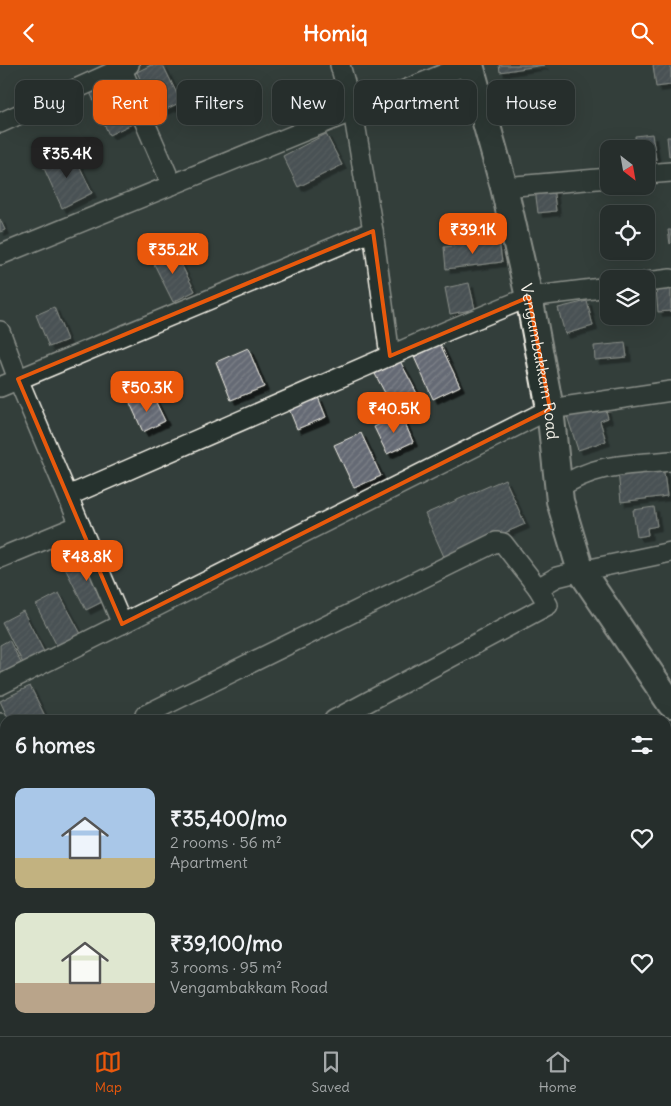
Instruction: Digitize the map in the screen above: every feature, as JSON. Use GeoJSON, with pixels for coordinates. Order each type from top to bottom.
{"type":"FeatureCollection","features":[{"type":"Feature","properties":{"kind":"main road","name":"Vengambakkam Road"},"geometry":{"type":"LineString","coordinates":[[470,65],[504,187],[529,297],[550,409],[560,501],[581,571],[671,704]]}},
{"type":"Feature","properties":{"kind":"street"},"geometry":{"type":"LineString","coordinates":[[340,65],[353,111],[373,231],[390,356]]}},
{"type":"Feature","properties":{"kind":"street"},"geometry":{"type":"LineString","coordinates":[[0,255],[466,65]]}},
{"type":"Feature","properties":{"kind":"street"},"geometry":{"type":"LineString","coordinates":[[0,123],[124,66],[172,185]]}},
{"type":"Feature","properties":{"kind":"street"},"geometry":{"type":"LineString","coordinates":[[655,173],[671,172]]}},
{"type":"Feature","properties":{"kind":"street"},"geometry":{"type":"LineString","coordinates":[[504,187],[600,179]]}},
{"type":"Feature","properties":{"kind":"street"},"geometry":{"type":"LineString","coordinates":[[0,387],[373,231]]}},
{"type":"Feature","properties":{"kind":"street"},"geometry":{"type":"LineString","coordinates":[[655,281],[671,279]]}},
{"type":"Feature","properties":{"kind":"street"},"geometry":{"type":"LineString","coordinates":[[68,496],[529,297],[600,288]]}},
{"type":"Feature","properties":{"kind":"street"},"geometry":{"type":"LineString","coordinates":[[0,331],[18,379],[122,624]]}},
{"type":"Feature","properties":{"kind":"street"},"geometry":{"type":"LineString","coordinates":[[0,685],[550,409],[671,391]]}},
{"type":"Feature","properties":{"kind":"street"},"geometry":{"type":"LineString","coordinates":[[559,488],[573,478],[590,471],[611,466],[671,461]]}},
{"type":"Feature","properties":{"kind":"street"},"geometry":{"type":"LineString","coordinates":[[0,558],[80,525]]}},
{"type":"Feature","properties":{"kind":"street"},"geometry":{"type":"LineString","coordinates":[[145,715],[496,541],[503,543],[538,588],[548,605],[343,715]]}},
{"type":"Feature","properties":{"kind":"street"},"geometry":{"type":"LineString","coordinates":[[538,588],[557,577],[671,552]]}},
{"type":"Feature","properties":{"kind":"highlighted area"},"geometry":{"type":"Polygon","coordinates":[[[373,231],[390,356],[529,297],[550,409],[122,624],[18,379],[373,231]]]}},
{"type":"Feature","properties":{"kind":"building"},"geometry":{"type":"Polygon","coordinates":[[[151,65],[163,65],[177,94],[177,104],[167,109],[167,80],[141,80],[137,72],[151,65]]]}},
{"type":"Feature","properties":{"kind":"building"},"geometry":{"type":"Polygon","coordinates":[[[499,65],[544,65],[500,72],[499,65]]]}},
{"type":"Feature","properties":{"kind":"building"},"geometry":{"type":"Polygon","coordinates":[[[653,65],[671,65],[671,85],[656,87],[653,65]]]}},
{"type":"Feature","properties":{"kind":"building"},"geometry":{"type":"Polygon","coordinates":[[[118,76],[120,80],[110,80],[118,76]]]}},
{"type":"Feature","properties":{"kind":"building"},"geometry":{"type":"Polygon","coordinates":[[[93,88],[93,99],[89,90],[93,88]]]}},
{"type":"Feature","properties":{"kind":"building"},"geometry":{"type":"Polygon","coordinates":[[[105,125],[130,125],[109,135],[105,125]]]}},
{"type":"Feature","properties":{"kind":"building"},"geometry":{"type":"Polygon","coordinates":[[[326,134],[342,165],[298,187],[283,156],[326,134]]]}},
{"type":"Feature","properties":{"kind":"building"},"geometry":{"type":"Polygon","coordinates":[[[652,134],[653,140],[635,140],[635,136],[652,134]]]}},
{"type":"Feature","properties":{"kind":"building"},"geometry":{"type":"Polygon","coordinates":[[[667,137],[671,137],[671,155],[669,156],[667,137]]]}},
{"type":"Feature","properties":{"kind":"building"},"geometry":{"type":"Polygon","coordinates":[[[72,150],[92,193],[62,208],[42,164],[72,150]]]}},
{"type":"Feature","properties":{"kind":"building"},"geometry":{"type":"Polygon","coordinates":[[[553,187],[556,211],[538,213],[535,189],[553,187]]]}},
{"type":"Feature","properties":{"kind":"building"},"geometry":{"type":"Polygon","coordinates":[[[0,219],[5,230],[0,232],[0,219]]]}},
{"type":"Feature","properties":{"kind":"building"},"geometry":{"type":"Polygon","coordinates":[[[668,230],[671,230],[670,244],[668,230]]]}},
{"type":"Feature","properties":{"kind":"building"},"geometry":{"type":"Polygon","coordinates":[[[499,240],[502,262],[446,269],[444,247],[499,240]]]}},
{"type":"Feature","properties":{"kind":"building"},"geometry":{"type":"Polygon","coordinates":[[[172,247],[195,291],[173,302],[151,258],[172,247]]]}},
{"type":"Feature","properties":{"kind":"building"},"geometry":{"type":"Polygon","coordinates":[[[469,283],[475,309],[450,314],[445,288],[469,283]]]}},
{"type":"Feature","properties":{"kind":"building"},"geometry":{"type":"Polygon","coordinates":[[[671,287],[671,311],[658,312],[656,288],[671,287]]]}},
{"type":"Feature","properties":{"kind":"building"},"geometry":{"type":"Polygon","coordinates":[[[587,301],[593,326],[565,334],[558,308],[587,301]]]}},
{"type":"Feature","properties":{"kind":"building"},"geometry":{"type":"Polygon","coordinates":[[[54,307],[67,340],[49,347],[36,315],[54,307]]]}},
{"type":"Feature","properties":{"kind":"building"},"geometry":{"type":"Polygon","coordinates":[[[625,343],[627,357],[595,360],[594,346],[625,343]]]}},
{"type":"Feature","properties":{"kind":"building"},"geometry":{"type":"Polygon","coordinates":[[[440,344],[460,386],[433,399],[414,357],[440,344]]]}},
{"type":"Feature","properties":{"kind":"building"},"geometry":{"type":"Polygon","coordinates":[[[248,348],[264,387],[231,400],[216,362],[248,348]]]}},
{"type":"Feature","properties":{"kind":"building"},"geometry":{"type":"Polygon","coordinates":[[[400,361],[421,401],[396,414],[375,374],[400,361]]]}},
{"type":"Feature","properties":{"kind":"building"},"geometry":{"type":"Polygon","coordinates":[[[152,394],[165,421],[143,432],[130,403],[152,394]]]}},
{"type":"Feature","properties":{"kind":"building"},"geometry":{"type":"Polygon","coordinates":[[[318,397],[326,417],[297,429],[289,409],[318,397]]]}},
{"type":"Feature","properties":{"kind":"building"},"geometry":{"type":"Polygon","coordinates":[[[604,404],[608,418],[600,421],[606,441],[578,450],[567,416],[604,404]]]}},
{"type":"Feature","properties":{"kind":"building"},"geometry":{"type":"Polygon","coordinates":[[[401,414],[413,442],[387,454],[374,427],[401,414]]]}},
{"type":"Feature","properties":{"kind":"building"},"geometry":{"type":"Polygon","coordinates":[[[361,433],[381,476],[354,488],[334,445],[361,433]]]}},
{"type":"Feature","properties":{"kind":"building"},"geometry":{"type":"Polygon","coordinates":[[[663,465],[667,496],[621,502],[618,471],[663,465]]]}},
{"type":"Feature","properties":{"kind":"building"},"geometry":{"type":"Polygon","coordinates":[[[505,479],[525,524],[445,559],[425,514],[505,479]]]}},
{"type":"Feature","properties":{"kind":"building"},"geometry":{"type":"Polygon","coordinates":[[[654,507],[657,526],[647,528],[648,535],[637,537],[633,510],[654,507]]]}},
{"type":"Feature","properties":{"kind":"building"},"geometry":{"type":"Polygon","coordinates":[[[87,554],[110,598],[86,610],[64,566],[87,554]]]}},
{"type":"Feature","properties":{"kind":"building"},"geometry":{"type":"Polygon","coordinates":[[[59,593],[81,634],[57,646],[36,605],[59,593]]]}},
{"type":"Feature","properties":{"kind":"building"},"geometry":{"type":"Polygon","coordinates":[[[23,611],[44,652],[23,663],[2,622],[23,611]]]}},
{"type":"Feature","properties":{"kind":"building"},"geometry":{"type":"Polygon","coordinates":[[[9,640],[21,663],[0,674],[0,645],[9,640]]]}},
{"type":"Feature","properties":{"kind":"building"},"geometry":{"type":"Polygon","coordinates":[[[30,686],[44,715],[7,715],[0,701],[30,686]]]}}]}
